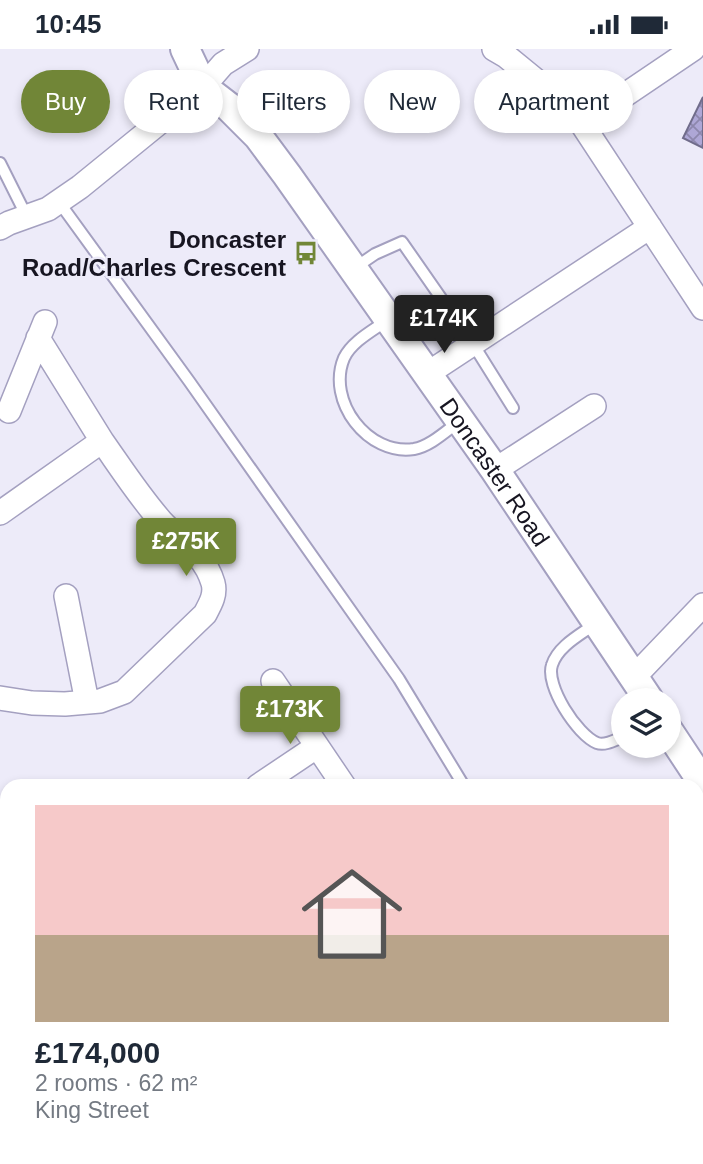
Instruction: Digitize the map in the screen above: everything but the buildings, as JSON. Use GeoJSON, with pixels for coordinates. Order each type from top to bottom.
{"type":"FeatureCollection","features":[{"type":"Feature","properties":{"kind":"street","name":"Doncaster Road"},"geometry":{"type":"LineString","coordinates":[[185,49],[195,70]]}},
{"type":"Feature","properties":{"kind":"street"},"geometry":{"type":"LineString","coordinates":[[218,70],[247,49]]}},
{"type":"Feature","properties":{"kind":"street"},"geometry":{"type":"LineString","coordinates":[[494,49],[523,70]]}},
{"type":"Feature","properties":{"kind":"street"},"geometry":{"type":"LineString","coordinates":[[633,90],[694,49]]}},
{"type":"Feature","properties":{"kind":"street","name":"Doncaster Road"},"geometry":{"type":"LineString","coordinates":[[223,102],[258,136],[353,269],[495,470],[641,688]]}},
{"type":"Feature","properties":{"kind":"street"},"geometry":{"type":"LineString","coordinates":[[0,228],[59,202],[145,133]]}},
{"type":"Feature","properties":{"kind":"street"},"geometry":{"type":"LineString","coordinates":[[588,133],[703,308]]}},
{"type":"Feature","properties":{"kind":"street"},"geometry":{"type":"LineString","coordinates":[[427,374],[650,227]]}},
{"type":"Feature","properties":{"kind":"street"},"geometry":{"type":"LineString","coordinates":[[0,698],[32,703],[87,702],[100,701],[124,692],[205,614],[213,599],[213,583],[204,565],[188,544],[163,523],[102,441],[41,330],[9,411]]}},
{"type":"Feature","properties":{"kind":"street"},"geometry":{"type":"LineString","coordinates":[[495,470],[594,406]]}},
{"type":"Feature","properties":{"kind":"street"},"geometry":{"type":"LineString","coordinates":[[0,513],[102,441]]}},
{"type":"Feature","properties":{"kind":"street"},"geometry":{"type":"LineString","coordinates":[[66,596],[87,702]]}},
{"type":"Feature","properties":{"kind":"street"},"geometry":{"type":"LineString","coordinates":[[634,677],[703,605]]}},
{"type":"Feature","properties":{"kind":"street"},"geometry":{"type":"LineString","coordinates":[[273,681],[339,779]]}},
{"type":"Feature","properties":{"kind":"street"},"geometry":{"type":"LineString","coordinates":[[268,779],[316,747]]}},
{"type":"Feature","properties":{"kind":"street"},"geometry":{"type":"LineString","coordinates":[[681,750],[700,779]]}},
{"type":"Feature","properties":{"kind":"lane"},"geometry":{"type":"LineString","coordinates":[[0,163],[27,217]]}},
{"type":"Feature","properties":{"kind":"lane"},"geometry":{"type":"LineString","coordinates":[[59,202],[399,679],[460,779]]}},
{"type":"Feature","properties":{"kind":"lane"},"geometry":{"type":"LineString","coordinates":[[353,269],[374,254],[402,242],[473,344],[513,408]]}},
{"type":"Feature","properties":{"kind":"lane"},"geometry":{"type":"LineString","coordinates":[[389,320],[350,349],[344,359],[341,373],[342,397],[354,423],[383,443],[412,449],[433,440],[460,421]]}},
{"type":"Feature","properties":{"kind":"lane"},"geometry":{"type":"LineString","coordinates":[[598,622],[572,641],[554,659],[550,668],[553,686],[581,731],[597,743],[611,742]]}},
{"type":"Feature","properties":{"kind":"place","name":"Doncaster Road/Charles Crescent"},"geometry":{"type":"Point","coordinates":[306,253]}}]}
